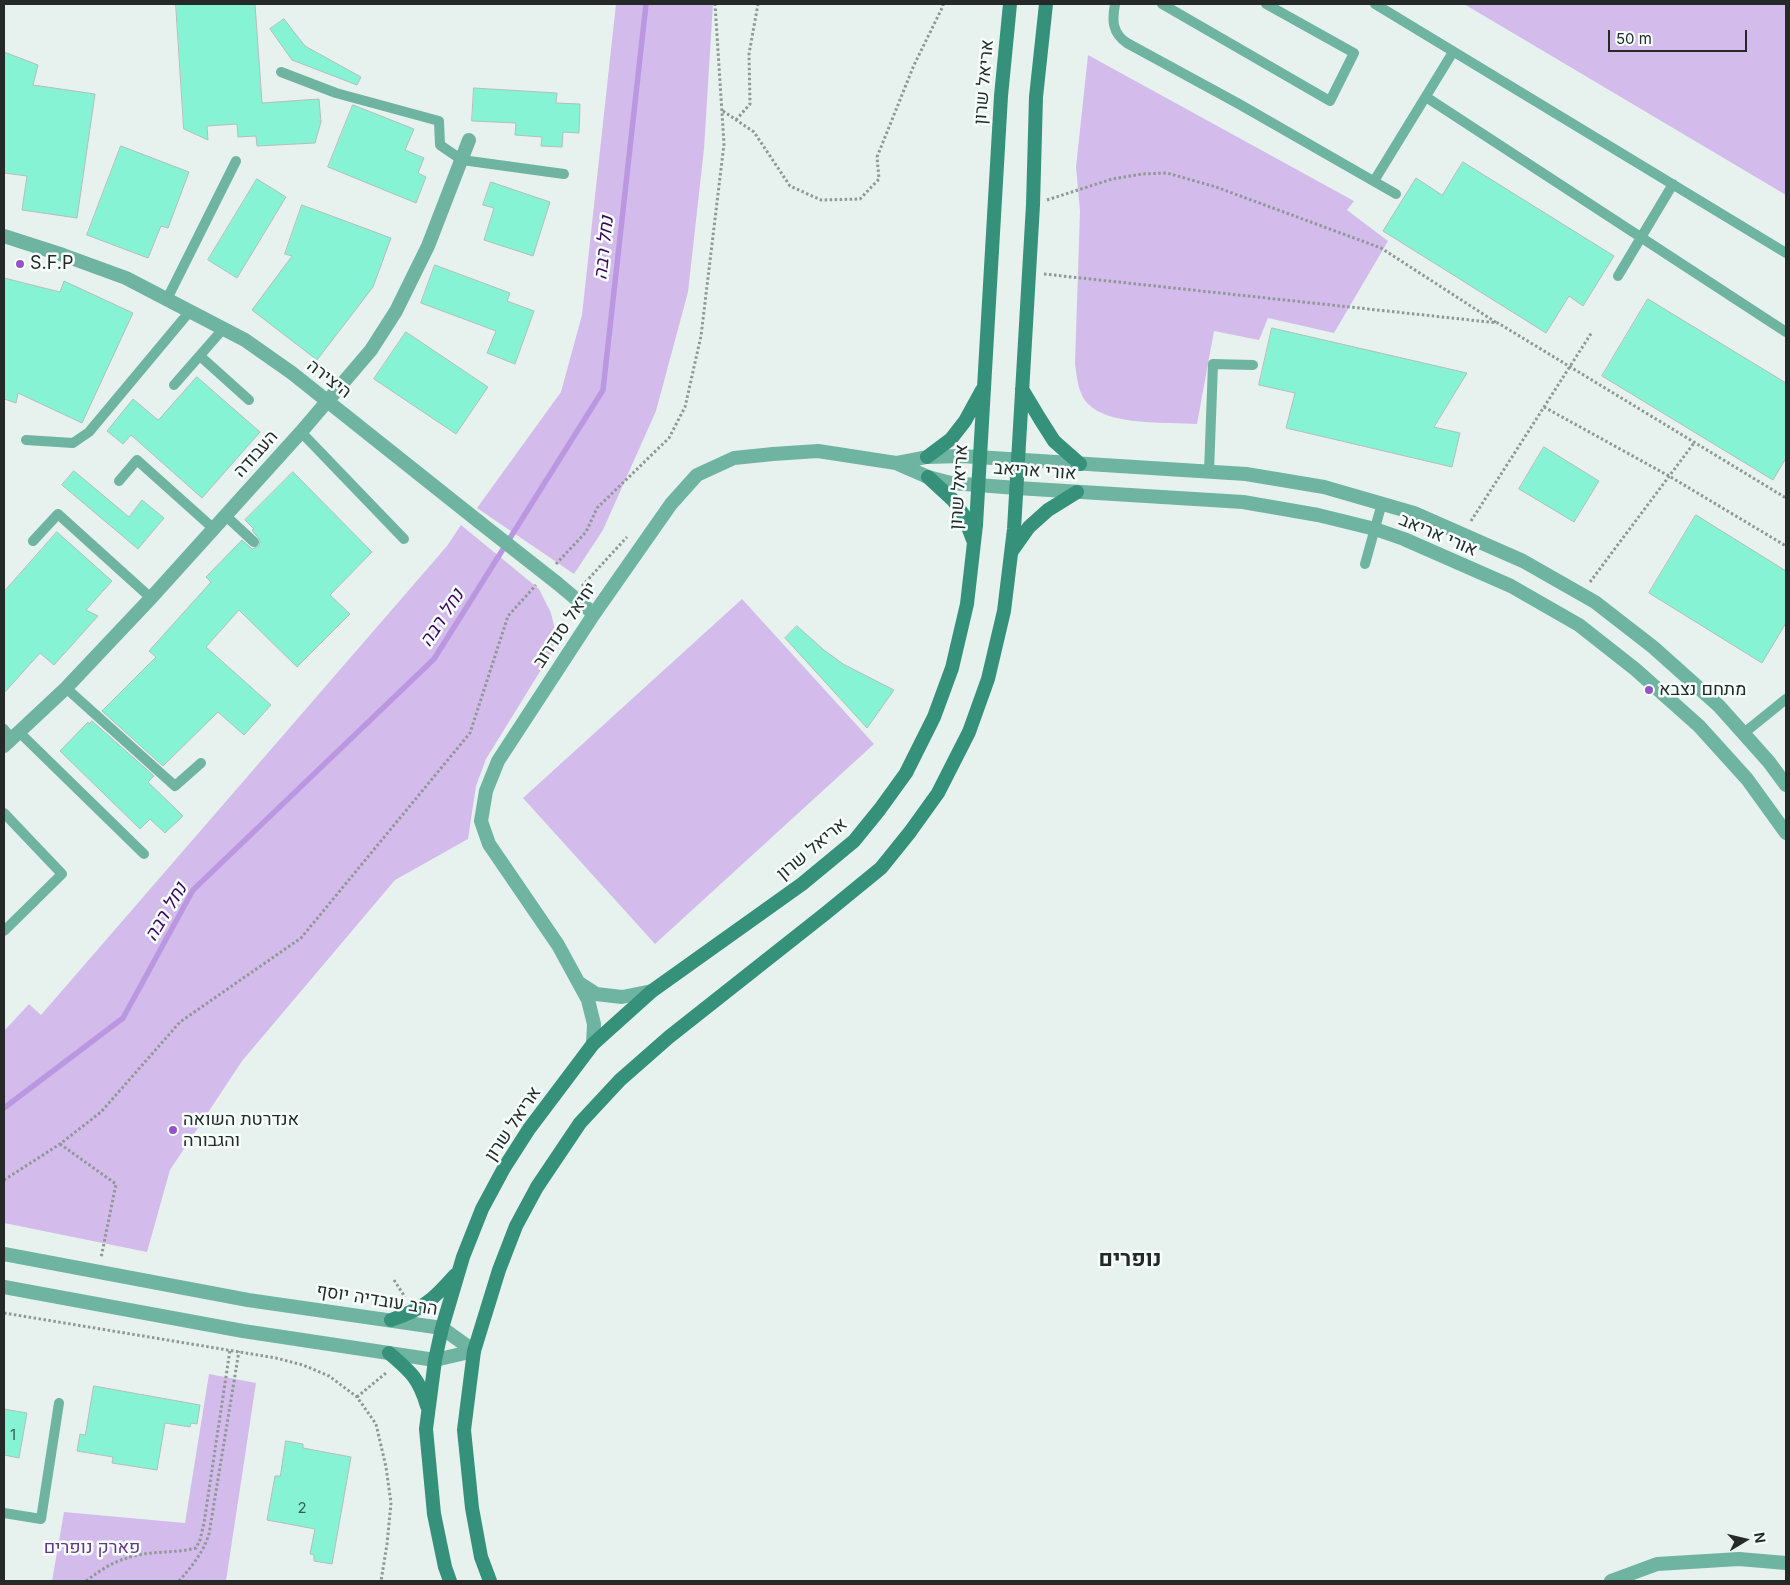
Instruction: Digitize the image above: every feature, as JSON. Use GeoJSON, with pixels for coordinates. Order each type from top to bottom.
{"type":"FeatureCollection","features":[{"type":"Feature","properties":{"kind":"main road","name":"אריאל שרון"},"geometry":{"type":"LineString","coordinates":[[450,1581],[445,1568],[434,1514],[426,1429],[428,1411],[435,1360],[442,1328],[459,1270],[482,1209],[504,1168],[529,1129],[593,1044],[652,992],[802,884],[854,841],[906,773],[934,717],[952,668],[967,604],[974,542],[1001,96],[1010,4]]}},
{"type":"Feature","properties":{"kind":"main road"},"geometry":{"type":"LineString","coordinates":[[490,1581],[481,1558],[472,1508],[464,1430],[474,1351],[499,1270],[516,1226],[537,1187],[580,1123],[620,1080],[669,1037],[881,868],[938,793],[969,732],[988,679],[1004,610],[1011,551],[1033,205],[1036,97],[1046,4]]}},
{"type":"Feature","properties":{"kind":"main road"},"geometry":{"type":"LineString","coordinates":[[927,458],[955,435],[965,421],[984,384]]}},
{"type":"Feature","properties":{"kind":"main road"},"geometry":{"type":"LineString","coordinates":[[1022,389],[1054,441],[1080,464]]}},
{"type":"Feature","properties":{"kind":"main road"},"geometry":{"type":"LineString","coordinates":[[928,477],[953,500],[963,514],[974,542]]}},
{"type":"Feature","properties":{"kind":"main road"},"geometry":{"type":"LineString","coordinates":[[1011,551],[1030,527],[1048,510],[1076,492]]}},
{"type":"Feature","properties":{"kind":"main road"},"geometry":{"type":"LineString","coordinates":[[391,1320],[414,1312],[438,1295],[459,1270]]}},
{"type":"Feature","properties":{"kind":"main road"},"geometry":{"type":"LineString","coordinates":[[389,1353],[412,1373],[423,1392],[428,1411]]}},
{"type":"Feature","properties":{"kind":"street","name":"העבודה"},"geometry":{"type":"LineString","coordinates":[[10,737],[66,688],[151,598],[301,432],[371,350],[396,311],[428,246],[469,140]]}},
{"type":"Feature","properties":{"kind":"street","name":"היצירה"},"geometry":{"type":"LineString","coordinates":[[4,236],[64,255],[126,278],[245,340],[328,401],[594,614]]}},
{"type":"Feature","properties":{"kind":"street","name":"יחיאל סנדרוב"},"geometry":{"type":"LineString","coordinates":[[593,1044],[594,1024],[588,1000],[579,982],[558,945],[489,844],[480,821],[486,791],[498,761],[594,614],[671,504],[697,475],[734,458],[818,452],[896,463],[928,477],[951,483],[978,486]]}},
{"type":"Feature","properties":{"kind":"street","name":"יחיאל סנדרוב"},"geometry":{"type":"LineString","coordinates":[[896,463],[927,458],[980,457],[1018,460]]}},
{"type":"Feature","properties":{"kind":"street","name":"אורי אריאב"},"geometry":{"type":"LineString","coordinates":[[1018,460],[1246,474],[1324,487],[1414,513],[1523,561],[1595,602],[1653,647],[1719,706],[1769,762],[1786,785]]}},
{"type":"Feature","properties":{"kind":"street","name":"אורי אריאב"},"geometry":{"type":"LineString","coordinates":[[978,486],[1243,502],[1318,515],[1375,529],[1404,540],[1511,586],[1579,625],[1635,669],[1699,726],[1748,779],[1786,833]]}},
{"type":"Feature","properties":{"kind":"street","name":"יחיאל סנדרוב"},"geometry":{"type":"LineString","coordinates":[[579,982],[596,994],[622,997],[652,992]]}},
{"type":"Feature","properties":{"kind":"street","name":"הרב עובדיה יוסף"},"geometry":{"type":"LineString","coordinates":[[4,1254],[248,1300],[442,1328],[474,1351]]}},
{"type":"Feature","properties":{"kind":"street"},"geometry":{"type":"LineString","coordinates":[[4,1287],[243,1332],[435,1360],[474,1351]]}},
{"type":"Feature","properties":{"kind":"street"},"geometry":{"type":"LineString","coordinates":[[1611,1581],[1657,1564],[1739,1559],[1786,1563]]}},
{"type":"Feature","properties":{"kind":"lane"},"geometry":{"type":"LineString","coordinates":[[1115,4],[1114,27],[1118,38],[1396,194]]}},
{"type":"Feature","properties":{"kind":"lane"},"geometry":{"type":"LineString","coordinates":[[1162,4],[1330,101],[1354,53],[1266,4]]}},
{"type":"Feature","properties":{"kind":"lane"},"geometry":{"type":"LineString","coordinates":[[1374,4],[1786,253]]}},
{"type":"Feature","properties":{"kind":"lane"},"geometry":{"type":"LineString","coordinates":[[1374,181],[1453,52]]}},
{"type":"Feature","properties":{"kind":"lane"},"geometry":{"type":"LineString","coordinates":[[281,72],[336,94],[439,120],[440,145],[462,160],[564,174]]}},
{"type":"Feature","properties":{"kind":"lane"},"geometry":{"type":"LineString","coordinates":[[1426,97],[1786,332]]}},
{"type":"Feature","properties":{"kind":"lane"},"geometry":{"type":"LineString","coordinates":[[167,299],[236,161]]}},
{"type":"Feature","properties":{"kind":"lane"},"geometry":{"type":"LineString","coordinates":[[1618,276],[1673,184]]}},
{"type":"Feature","properties":{"kind":"lane"},"geometry":{"type":"LineString","coordinates":[[26,440],[73,443],[89,432],[190,311]]}},
{"type":"Feature","properties":{"kind":"lane"},"geometry":{"type":"LineString","coordinates":[[174,386],[223,329]]}},
{"type":"Feature","properties":{"kind":"lane"},"geometry":{"type":"LineString","coordinates":[[200,356],[249,400]]}},
{"type":"Feature","properties":{"kind":"lane"},"geometry":{"type":"LineString","coordinates":[[1209,472],[1213,364],[1253,365]]}},
{"type":"Feature","properties":{"kind":"lane"},"geometry":{"type":"LineString","coordinates":[[301,432],[404,540]]}},
{"type":"Feature","properties":{"kind":"lane"},"geometry":{"type":"LineString","coordinates":[[119,481],[137,460],[214,529]]}},
{"type":"Feature","properties":{"kind":"lane"},"geometry":{"type":"LineString","coordinates":[[1365,564],[1382,503]]}},
{"type":"Feature","properties":{"kind":"lane"},"geometry":{"type":"LineString","coordinates":[[33,541],[58,514],[151,598]]}},
{"type":"Feature","properties":{"kind":"lane"},"geometry":{"type":"LineString","coordinates":[[226,516],[254,542]]}},
{"type":"Feature","properties":{"kind":"lane"},"geometry":{"type":"LineString","coordinates":[[66,688],[175,786],[201,764]]}},
{"type":"Feature","properties":{"kind":"lane"},"geometry":{"type":"LineString","coordinates":[[1744,733],[1786,699]]}},
{"type":"Feature","properties":{"kind":"lane"},"geometry":{"type":"LineString","coordinates":[[10,737],[144,854]]}},
{"type":"Feature","properties":{"kind":"lane"},"geometry":{"type":"LineString","coordinates":[[4,813],[62,874],[4,931]]}},
{"type":"Feature","properties":{"kind":"lane"},"geometry":{"type":"LineString","coordinates":[[4,1513],[40,1519],[59,1403]]}},
{"type":"Feature","properties":{"kind":"path"},"geometry":{"type":"LineString","coordinates":[[553,567],[586,532],[597,508],[669,438],[685,407],[701,336],[724,144],[715,4]]}},
{"type":"Feature","properties":{"kind":"path"},"geometry":{"type":"LineString","coordinates":[[736,120],[750,104],[749,54],[758,4]]}},
{"type":"Feature","properties":{"kind":"path"},"geometry":{"type":"LineString","coordinates":[[722,111],[754,132],[790,186],[821,200],[860,199],[879,179],[876,157],[914,65],[943,4]]}},
{"type":"Feature","properties":{"kind":"path"},"geometry":{"type":"LineString","coordinates":[[1033,205],[1112,179],[1142,174],[1167,173],[1216,186],[1381,248],[1498,323],[1786,498]]}},
{"type":"Feature","properties":{"kind":"path"},"geometry":{"type":"LineString","coordinates":[[1029,272],[1498,323]]}},
{"type":"Feature","properties":{"kind":"path"},"geometry":{"type":"LineString","coordinates":[[1462,534],[1592,332]]}},
{"type":"Feature","properties":{"kind":"path"},"geometry":{"type":"LineString","coordinates":[[1544,407],[1669,476],[1786,546]]}},
{"type":"Feature","properties":{"kind":"path"},"geometry":{"type":"LineString","coordinates":[[1581,594],[1694,443]]}},
{"type":"Feature","properties":{"kind":"path"},"geometry":{"type":"LineString","coordinates":[[576,592],[633,530]]}},
{"type":"Feature","properties":{"kind":"path"},"geometry":{"type":"LineString","coordinates":[[4,1180],[60,1144],[101,1112],[180,1022],[302,938],[470,733],[508,616],[540,581]]}},
{"type":"Feature","properties":{"kind":"path"},"geometry":{"type":"LineString","coordinates":[[60,1144],[116,1184],[98,1272]]}},
{"type":"Feature","properties":{"kind":"path"},"geometry":{"type":"LineString","coordinates":[[4,1313],[276,1358],[303,1365],[329,1376],[357,1397],[376,1424],[386,1467],[391,1503],[381,1581]]}},
{"type":"Feature","properties":{"kind":"path"},"geometry":{"type":"LineString","coordinates":[[86,1581],[106,1566],[138,1555],[185,1551],[196,1548],[204,1523],[230,1350]]}},
{"type":"Feature","properties":{"kind":"path"},"geometry":{"type":"LineString","coordinates":[[179,1581],[197,1560],[209,1534],[239,1352]]}},
{"type":"Feature","properties":{"kind":"path"},"geometry":{"type":"LineString","coordinates":[[357,1397],[386,1374],[393,1380]]}},
{"type":"Feature","properties":{"kind":"green space"},"geometry":{"type":"Polygon","coordinates":[[[616,4],[713,4],[704,149],[688,292],[656,411],[603,530],[574,574],[477,508],[561,392],[582,315],[616,4]]]}},
{"type":"Feature","properties":{"kind":"green space"},"geometry":{"type":"Polygon","coordinates":[[[1464,4],[1786,4],[1786,195],[1464,4]]]}},
{"type":"Feature","properties":{"kind":"green space"},"geometry":{"type":"Polygon","coordinates":[[[1088,55],[1354,201],[1347,210],[1388,241],[1334,333],[1268,318],[1259,340],[1214,331],[1197,424],[1140,422],[1110,416],[1088,404],[1077,380],[1075,364],[1080,211],[1076,167],[1088,55]]]}},
{"type":"Feature","properties":{"kind":"green space"},"geometry":{"type":"Polygon","coordinates":[[[461,525],[539,589],[551,613],[556,634],[552,652],[486,759],[476,786],[468,839],[395,880],[242,1061],[170,1170],[147,1252],[4,1223],[4,1031],[29,1004],[41,1015],[447,546],[461,525]]]}},
{"type":"Feature","properties":{"kind":"green space"},"geometry":{"type":"Polygon","coordinates":[[[742,599],[874,744],[655,944],[523,798],[742,599]]]}},
{"type":"Feature","properties":{"kind":"green space","name":"פארק נופרים"},"geometry":{"type":"Polygon","coordinates":[[[209,1374],[256,1383],[226,1581],[52,1581],[64,1512],[185,1523],[209,1374]]]}},
{"type":"Feature","properties":{"kind":"building"},"geometry":{"type":"Polygon","coordinates":[[[176,4],[255,4],[262,103],[319,99],[321,122],[315,143],[257,146],[256,136],[238,137],[237,124],[207,126],[208,140],[184,129],[176,4]]]}},
{"type":"Feature","properties":{"kind":"building"},"geometry":{"type":"Polygon","coordinates":[[[284,19],[305,46],[361,77],[357,85],[292,60],[270,29],[284,19]]]}},
{"type":"Feature","properties":{"kind":"building"},"geometry":{"type":"Polygon","coordinates":[[[4,52],[38,65],[33,85],[95,94],[77,218],[22,210],[27,176],[4,173],[4,52]]]}},
{"type":"Feature","properties":{"kind":"building"},"geometry":{"type":"Polygon","coordinates":[[[474,88],[557,93],[556,103],[580,104],[579,133],[563,132],[562,147],[541,146],[542,137],[515,135],[516,123],[472,121],[474,88]]]}},
{"type":"Feature","properties":{"kind":"building"},"geometry":{"type":"Polygon","coordinates":[[[353,105],[414,129],[405,150],[424,158],[418,173],[426,177],[416,203],[328,167],[353,105]]]}},
{"type":"Feature","properties":{"kind":"building"},"geometry":{"type":"Polygon","coordinates":[[[121,146],[189,172],[168,228],[161,226],[148,258],[87,235],[121,146]]]}},
{"type":"Feature","properties":{"kind":"building"},"geometry":{"type":"Polygon","coordinates":[[[1463,162],[1614,256],[1583,306],[1569,296],[1546,333],[1383,231],[1416,178],[1442,195],[1463,162]]]}},
{"type":"Feature","properties":{"kind":"building"},"geometry":{"type":"Polygon","coordinates":[[[257,179],[286,197],[237,278],[208,260],[257,179]]]}},
{"type":"Feature","properties":{"kind":"building"},"geometry":{"type":"Polygon","coordinates":[[[491,182],[550,202],[533,256],[484,240],[494,208],[483,205],[491,182]]]}},
{"type":"Feature","properties":{"kind":"building"},"geometry":{"type":"Polygon","coordinates":[[[302,205],[391,238],[373,287],[317,360],[252,310],[292,256],[285,254],[302,205]]]}},
{"type":"Feature","properties":{"kind":"building"},"geometry":{"type":"Polygon","coordinates":[[[435,265],[510,293],[507,301],[534,311],[515,364],[487,353],[496,331],[421,303],[435,265]]]}},
{"type":"Feature","properties":{"kind":"building"},"geometry":{"type":"Polygon","coordinates":[[[4,278],[60,292],[64,281],[133,313],[82,423],[18,393],[16,403],[4,399],[4,278]]]}},
{"type":"Feature","properties":{"kind":"building"},"geometry":{"type":"Polygon","coordinates":[[[1648,299],[1786,383],[1786,458],[1773,480],[1602,376],[1648,299]]]}},
{"type":"Feature","properties":{"kind":"building"},"geometry":{"type":"Polygon","coordinates":[[[1272,328],[1467,373],[1434,427],[1460,433],[1452,467],[1286,428],[1295,393],[1259,385],[1272,328]]]}},
{"type":"Feature","properties":{"kind":"building"},"geometry":{"type":"Polygon","coordinates":[[[406,332],[488,387],[456,434],[374,379],[406,332]]]}},
{"type":"Feature","properties":{"kind":"building"},"geometry":{"type":"Polygon","coordinates":[[[197,377],[260,432],[202,498],[131,435],[123,444],[107,431],[133,399],[158,420],[197,377]]]}},
{"type":"Feature","properties":{"kind":"building"},"geometry":{"type":"Polygon","coordinates":[[[1544,447],[1599,481],[1574,522],[1519,489],[1544,447]]]}},
{"type":"Feature","properties":{"kind":"building"},"geometry":{"type":"Polygon","coordinates":[[[74,471],[129,517],[142,500],[164,518],[138,549],[62,485],[74,471]]]}},
{"type":"Feature","properties":{"kind":"building"},"geometry":{"type":"Polygon","coordinates":[[[293,472],[372,552],[330,595],[350,614],[297,667],[239,610],[206,647],[271,705],[244,735],[218,712],[163,766],[102,711],[156,657],[149,651],[211,582],[206,577],[242,540],[252,549],[259,546],[260,540],[252,530],[254,529],[245,520],[293,472]]]}},
{"type":"Feature","properties":{"kind":"building"},"geometry":{"type":"Polygon","coordinates":[[[1696,515],[1786,571],[1786,623],[1762,663],[1649,593],[1696,515]]]}},
{"type":"Feature","properties":{"kind":"building"},"geometry":{"type":"Polygon","coordinates":[[[57,532],[112,581],[86,610],[98,616],[54,665],[40,653],[4,693],[4,592],[57,532]]]}},
{"type":"Feature","properties":{"kind":"building"},"geometry":{"type":"Polygon","coordinates":[[[797,626],[843,664],[894,690],[867,728],[785,638],[797,626]]]}},
{"type":"Feature","properties":{"kind":"building"},"geometry":{"type":"Polygon","coordinates":[[[92,721],[154,776],[148,782],[183,816],[165,833],[150,819],[140,829],[60,751],[88,722],[89,724],[92,721]]]}},
{"type":"Feature","properties":{"kind":"building"},"geometry":{"type":"Polygon","coordinates":[[[94,1386],[200,1405],[197,1424],[191,1423],[190,1427],[165,1423],[157,1470],[112,1463],[113,1457],[77,1451],[80,1434],[85,1435],[94,1386]]]}},
{"type":"Feature","properties":{"kind":"building"},"geometry":{"type":"Polygon","coordinates":[[[4,1409],[27,1413],[19,1458],[4,1455],[4,1409]]]}},
{"type":"Feature","properties":{"kind":"building"},"geometry":{"type":"Polygon","coordinates":[[[286,1441],[303,1444],[303,1448],[351,1457],[332,1564],[314,1561],[314,1555],[310,1554],[315,1529],[267,1520],[275,1476],[280,1476],[286,1441]]]}},
{"type":"Feature","properties":{"kind":"waterway","name":"נחל רבה"},"geometry":{"type":"LineString","coordinates":[[4,1108],[123,1018],[193,890],[434,659],[603,390],[646,4]]}},
{"type":"Feature","properties":{"kind":"place","name":"S.F.P"},"geometry":{"type":"Point","coordinates":[20,264]}},
{"type":"Feature","properties":{"kind":"place","name":"מתחם נצבא"},"geometry":{"type":"Point","coordinates":[1649,690]}},
{"type":"Feature","properties":{"kind":"place","name":"אנדרטת השואה והגבורה"},"geometry":{"type":"Point","coordinates":[173,1130]}},
{"type":"Feature","properties":{"kind":"district","name":"נופרים"},"geometry":{"type":"Point","coordinates":[1130,1259]}}]}
